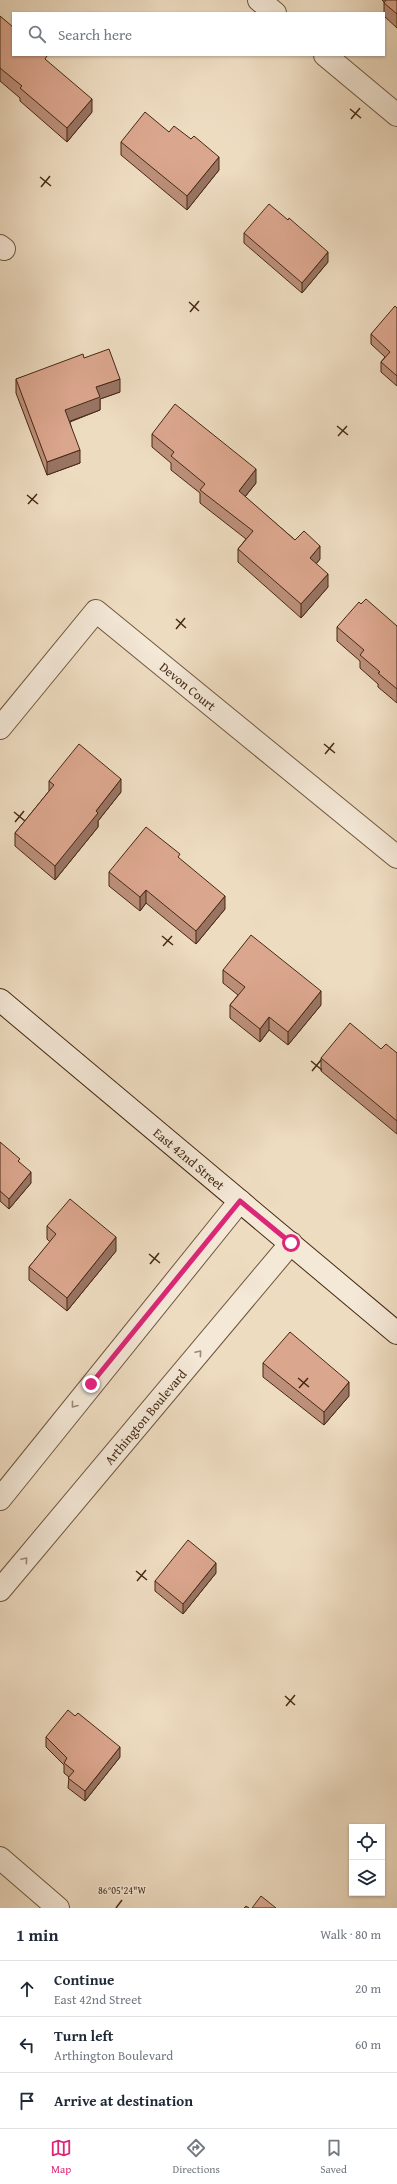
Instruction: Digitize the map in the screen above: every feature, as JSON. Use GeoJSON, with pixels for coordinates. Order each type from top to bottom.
{"type":"FeatureCollection","features":[{"type":"Feature","properties":{"kind":"street"},"geometry":{"type":"LineString","coordinates":[[260,0],[274,12]]}},
{"type":"Feature","properties":{"kind":"street"},"geometry":{"type":"LineString","coordinates":[[326,56],[397,115]]}},
{"type":"Feature","properties":{"kind":"street","name":"Devon Court"},"geometry":{"type":"LineString","coordinates":[[0,728],[96,610],[397,857]]}},
{"type":"Feature","properties":{"kind":"street","name":"East 42nd Street"},"geometry":{"type":"LineString","coordinates":[[0,1000],[397,1333]]}},
{"type":"Feature","properties":{"kind":"street"},"geometry":{"type":"LineString","coordinates":[[0,1499],[240,1201]]}},
{"type":"Feature","properties":{"kind":"street","name":"Arthington Boulevard"},"geometry":{"type":"LineString","coordinates":[[0,1590],[291,1243]]}},
{"type":"Feature","properties":{"kind":"street"},"geometry":{"type":"LineString","coordinates":[[0,1858],[58,1908]]}},
{"type":"Feature","properties":{"kind":"building"},"geometry":{"type":"Polygon","coordinates":[[[386,0],[397,0],[397,14],[384,3],[386,0]]]}},
{"type":"Feature","properties":{"kind":"building"},"geometry":{"type":"Polygon","coordinates":[[[0,16],[12,26],[12,56],[47,56],[45,59],[92,99],[67,128],[20,88],[22,86],[0,68],[0,16]]]}},
{"type":"Feature","properties":{"kind":"building"},"geometry":{"type":"Polygon","coordinates":[[[145,112],[169,132],[174,126],[191,139],[194,136],[219,157],[187,196],[121,142],[145,112]]]}},
{"type":"Feature","properties":{"kind":"building"},"geometry":{"type":"Polygon","coordinates":[[[269,204],[288,220],[289,218],[328,252],[302,283],[244,233],[269,204]]]}},
{"type":"Feature","properties":{"kind":"building"},"geometry":{"type":"Polygon","coordinates":[[[395,306],[397,308],[397,376],[381,362],[390,352],[371,334],[395,306]]]}},
{"type":"Feature","properties":{"kind":"building"},"geometry":{"type":"Polygon","coordinates":[[[109,349],[120,379],[96,387],[100,397],[65,410],[80,450],[47,462],[16,379],[83,354],[84,358],[109,349]]]}},
{"type":"Feature","properties":{"kind":"building"},"geometry":{"type":"Polygon","coordinates":[[[175,404],[256,469],[239,491],[295,540],[304,531],[320,546],[310,558],[328,574],[301,604],[238,549],[253,531],[200,490],[205,484],[171,456],[174,452],[152,434],[175,404]]]}},
{"type":"Feature","properties":{"kind":"building"},"geometry":{"type":"Polygon","coordinates":[[[366,599],[397,626],[397,689],[360,655],[364,650],[337,627],[359,602],[361,604],[366,599]]]}},
{"type":"Feature","properties":{"kind":"building"},"geometry":{"type":"Polygon","coordinates":[[[79,744],[121,779],[96,811],[98,813],[55,866],[15,833],[54,785],[49,781],[79,744]]]}},
{"type":"Feature","properties":{"kind":"building"},"geometry":{"type":"Polygon","coordinates":[[[146,827],[180,854],[178,857],[225,896],[196,931],[146,890],[140,897],[109,872],[146,827]]]}},
{"type":"Feature","properties":{"kind":"building"},"geometry":{"type":"Polygon","coordinates":[[[251,935],[321,991],[288,1032],[269,1017],[260,1029],[230,1005],[245,987],[223,970],[251,935]]]}},
{"type":"Feature","properties":{"kind":"building"},"geometry":{"type":"Polygon","coordinates":[[[350,1023],[381,1049],[386,1044],[397,1053],[397,1121],[321,1058],[350,1023]]]}},
{"type":"Feature","properties":{"kind":"building"},"geometry":{"type":"Polygon","coordinates":[[[0,1142],[20,1159],[18,1161],[31,1172],[9,1199],[0,1191],[0,1142]]]}},
{"type":"Feature","properties":{"kind":"building"},"geometry":{"type":"Polygon","coordinates":[[[70,1199],[116,1237],[67,1298],[29,1267],[56,1234],[47,1226],[70,1199]]]}},
{"type":"Feature","properties":{"kind":"building"},"geometry":{"type":"Polygon","coordinates":[[[290,1332],[349,1382],[324,1412],[263,1363],[290,1332]]]}},
{"type":"Feature","properties":{"kind":"building"},"geometry":{"type":"Polygon","coordinates":[[[188,1540],[216,1563],[183,1604],[155,1581],[188,1540]]]}},
{"type":"Feature","properties":{"kind":"building"},"geometry":{"type":"Polygon","coordinates":[[[68,1710],[75,1716],[78,1713],[120,1747],[85,1791],[68,1778],[74,1771],[64,1763],[67,1758],[46,1737],[68,1710]]]}},
{"type":"Feature","properties":{"kind":"building"},"geometry":{"type":"Polygon","coordinates":[[[261,1896],[276,1908],[252,1908],[261,1896]]]}},
{"type":"Feature","properties":{"kind":"route"},"geometry":{"type":"LineString","coordinates":[[91,1384],[240,1201],[291,1243]]}}]}
